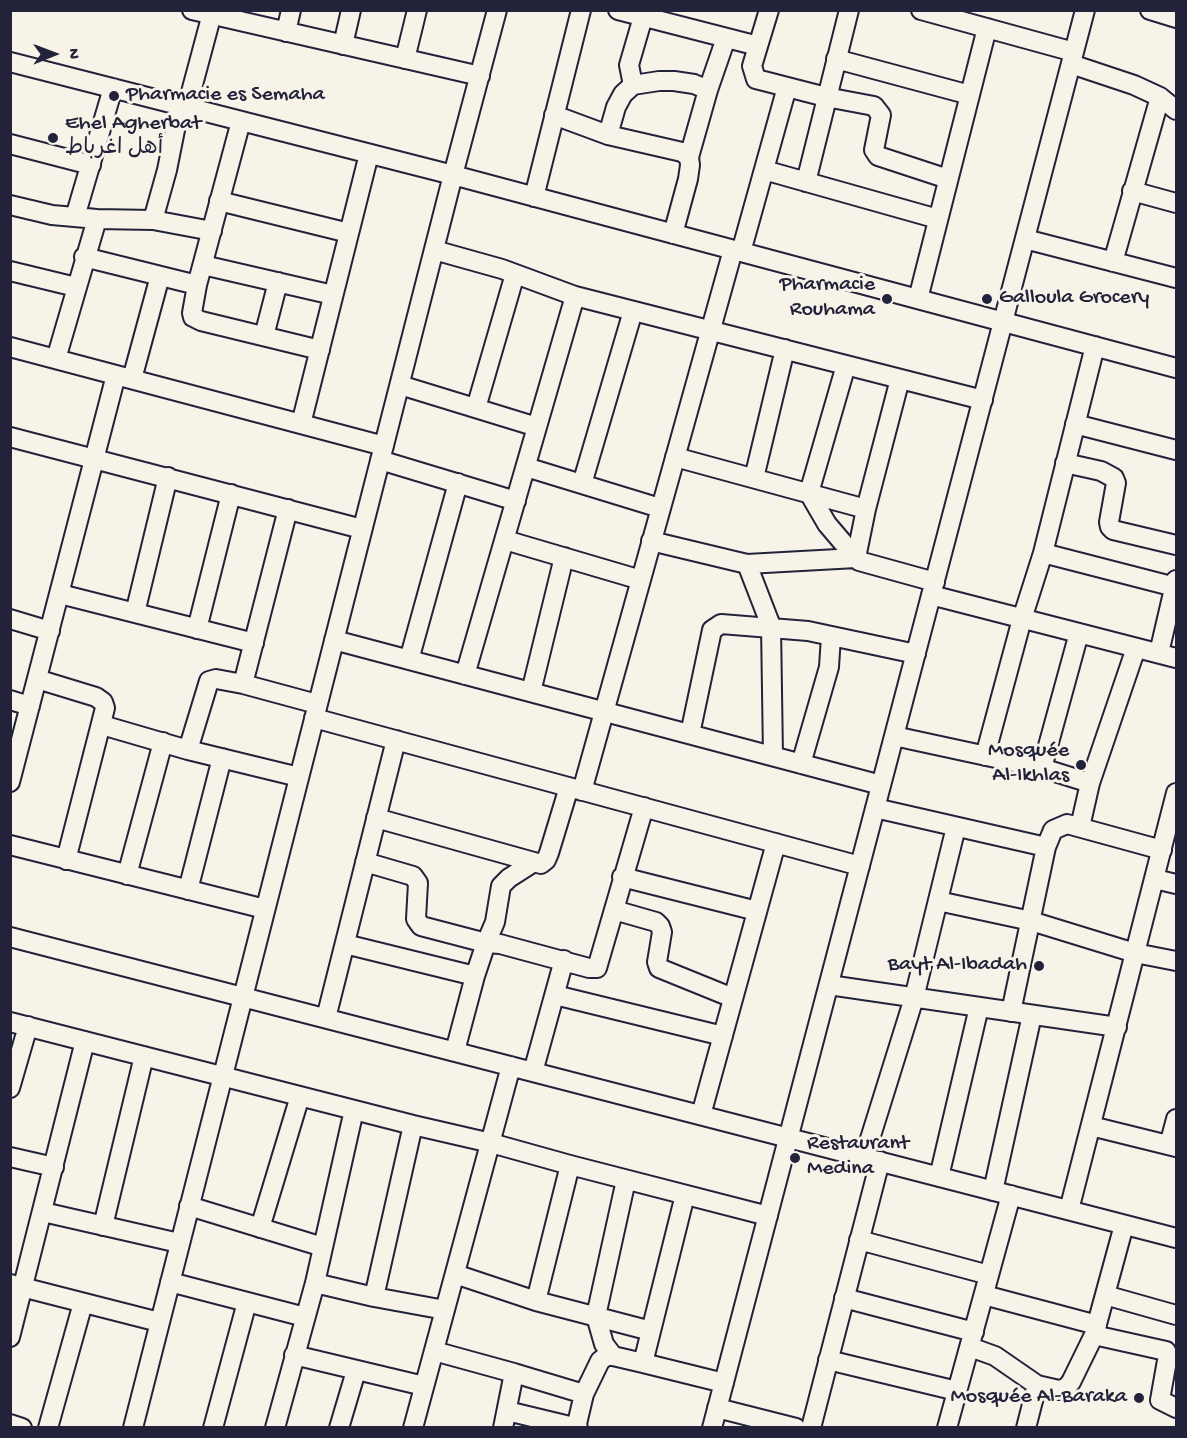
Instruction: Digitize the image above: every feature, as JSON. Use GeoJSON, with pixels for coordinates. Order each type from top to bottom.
{"type":"FeatureCollection","features":[{"type":"Feature","properties":{"kind":"street"},"geometry":{"type":"LineString","coordinates":[[192,10],[480,76]]}},
{"type":"Feature","properties":{"kind":"street"},"geometry":{"type":"LineString","coordinates":[[286,32],[291,10]]}},
{"type":"Feature","properties":{"kind":"street"},"geometry":{"type":"LineString","coordinates":[[343,45],[351,10]]}},
{"type":"Feature","properties":{"kind":"street"},"geometry":{"type":"LineString","coordinates":[[405,59],[417,10]]}},
{"type":"Feature","properties":{"kind":"street"},"geometry":{"type":"LineString","coordinates":[[133,1428],[497,10]]}},
{"type":"Feature","properties":{"kind":"street"},"geometry":{"type":"LineString","coordinates":[[534,197],[581,10]]}},
{"type":"Feature","properties":{"kind":"street"},"geometry":{"type":"LineString","coordinates":[[618,10],[758,46]]}},
{"type":"Feature","properties":{"kind":"street"},"geometry":{"type":"LineString","coordinates":[[769,10],[752,66],[756,80],[874,106],[879,111],[880,121],[874,150],[878,156],[948,179]]}},
{"type":"Feature","properties":{"kind":"street"},"geometry":{"type":"LineString","coordinates":[[806,182],[849,10]]}},
{"type":"Feature","properties":{"kind":"street"},"geometry":{"type":"LineString","coordinates":[[921,10],[987,28],[1073,58],[1160,97],[1176,110]]}},
{"type":"Feature","properties":{"kind":"street"},"geometry":{"type":"LineString","coordinates":[[712,1428],[1085,10]]}},
{"type":"Feature","properties":{"kind":"street"},"geometry":{"type":"LineString","coordinates":[[1150,10],[1175,15]]}},
{"type":"Feature","properties":{"kind":"street"},"geometry":{"type":"LineString","coordinates":[[153,220],[212,13]]}},
{"type":"Feature","properties":{"kind":"street"},"geometry":{"type":"LineString","coordinates":[[633,85],[629,65],[642,17]]}},
{"type":"Feature","properties":{"kind":"street"},"geometry":{"type":"LineString","coordinates":[[918,299],[987,28]]}},
{"type":"Feature","properties":{"kind":"street"},"geometry":{"type":"LineString","coordinates":[[673,234],[688,179],[690,165],[688,157],[726,38]]}},
{"type":"Feature","properties":{"kind":"street"},"geometry":{"type":"LineString","coordinates":[[837,59],[970,95]]}},
{"type":"Feature","properties":{"kind":"street"},"geometry":{"type":"LineString","coordinates":[[10,62],[534,197],[1176,368]]}},
{"type":"Feature","properties":{"kind":"street"},"geometry":{"type":"LineString","coordinates":[[608,135],[622,94],[633,85],[674,81],[694,84],[708,90]]}},
{"type":"Feature","properties":{"kind":"street"},"geometry":{"type":"LineString","coordinates":[[376,818],[541,864],[546,860],[604,711],[710,331],[764,170],[787,87]]}},
{"type":"Feature","properties":{"kind":"street"},"geometry":{"type":"LineString","coordinates":[[75,217],[112,88]]}},
{"type":"Feature","properties":{"kind":"street"},"geometry":{"type":"LineString","coordinates":[[1113,262],[1160,97]]}},
{"type":"Feature","properties":{"kind":"street"},"geometry":{"type":"LineString","coordinates":[[554,115],[608,135],[682,152],[688,157]]}},
{"type":"Feature","properties":{"kind":"street"},"geometry":{"type":"LineString","coordinates":[[241,121],[197,285],[193,317],[201,321],[320,350]]}},
{"type":"Feature","properties":{"kind":"street"},"geometry":{"type":"LineString","coordinates":[[10,144],[91,165]]}},
{"type":"Feature","properties":{"kind":"street"},"geometry":{"type":"LineString","coordinates":[[301,424],[369,154]]}},
{"type":"Feature","properties":{"kind":"street"},"geometry":{"type":"LineString","coordinates":[[764,170],[938,219]]}},
{"type":"Feature","properties":{"kind":"street"},"geometry":{"type":"LineString","coordinates":[[1132,191],[1176,203]]}},
{"type":"Feature","properties":{"kind":"street"},"geometry":{"type":"LineString","coordinates":[[219,201],[349,233]]}},
{"type":"Feature","properties":{"kind":"street"},"geometry":{"type":"LineString","coordinates":[[10,205],[52,215],[153,220],[212,231]]}},
{"type":"Feature","properties":{"kind":"street"},"geometry":{"type":"LineString","coordinates":[[56,359],[97,219]]}},
{"type":"Feature","properties":{"kind":"street"},"geometry":{"type":"LineString","coordinates":[[1025,239],[1176,278]]}},
{"type":"Feature","properties":{"kind":"street"},"geometry":{"type":"LineString","coordinates":[[434,250],[515,274],[574,296],[983,400]]}},
{"type":"Feature","properties":{"kind":"street"},"geometry":{"type":"LineString","coordinates":[[84,257],[197,285]]}},
{"type":"Feature","properties":{"kind":"street"},"geometry":{"type":"LineString","coordinates":[[203,265],[333,295]]}},
{"type":"Feature","properties":{"kind":"street"},"geometry":{"type":"LineString","coordinates":[[10,271],[76,286]]}},
{"type":"Feature","properties":{"kind":"street"},"geometry":{"type":"LineString","coordinates":[[476,408],[515,274]]}},
{"type":"Feature","properties":{"kind":"street"},"geometry":{"type":"LineString","coordinates":[[10,782],[95,458],[160,276]]}},
{"type":"Feature","properties":{"kind":"street"},"geometry":{"type":"LineString","coordinates":[[264,336],[278,282]]}},
{"type":"Feature","properties":{"kind":"street"},"geometry":{"type":"LineString","coordinates":[[465,675],[574,296]]}},
{"type":"Feature","properties":{"kind":"street"},"geometry":{"type":"LineString","coordinates":[[582,484],[633,311]]}},
{"type":"Feature","properties":{"kind":"street"},"geometry":{"type":"LineString","coordinates":[[985,756],[1022,619],[1043,553],[1095,346]]}},
{"type":"Feature","properties":{"kind":"street"},"geometry":{"type":"LineString","coordinates":[[10,347],[301,424],[458,483],[516,501]]}},
{"type":"Feature","properties":{"kind":"street"},"geometry":{"type":"LineString","coordinates":[[754,478],[785,349]]}},
{"type":"Feature","properties":{"kind":"street"},"geometry":{"type":"LineString","coordinates":[[846,365],[809,493],[827,524],[859,561],[1022,619],[1168,656],[1176,584],[1043,553]]}},
{"type":"Feature","properties":{"kind":"street"},"geometry":{"type":"LineString","coordinates":[[856,558],[866,509],[900,378]]}},
{"type":"Feature","properties":{"kind":"street"},"geometry":{"type":"LineString","coordinates":[[399,385],[537,427]]}},
{"type":"Feature","properties":{"kind":"street"},"geometry":{"type":"LineString","coordinates":[[1075,424],[1176,450]]}},
{"type":"Feature","properties":{"kind":"street"},"geometry":{"type":"LineString","coordinates":[[12,443],[95,458],[362,529]]}},
{"type":"Feature","properties":{"kind":"street"},"geometry":{"type":"LineString","coordinates":[[675,457],[866,509]]}},
{"type":"Feature","properties":{"kind":"street"},"geometry":{"type":"LineString","coordinates":[[1065,463],[1101,471],[1114,477],[1116,483],[1109,522],[1113,530],[1176,545]]}},
{"type":"Feature","properties":{"kind":"street"},"geometry":{"type":"LineString","coordinates":[[526,467],[660,508]]}},
{"type":"Feature","properties":{"kind":"street"},"geometry":{"type":"LineString","coordinates":[[135,613],[168,477]]}},
{"type":"Feature","properties":{"kind":"street"},"geometry":{"type":"LineString","coordinates":[[409,660],[458,483]]}},
{"type":"Feature","properties":{"kind":"street"},"geometry":{"type":"LineString","coordinates":[[197,629],[231,494]]}},
{"type":"Feature","properties":{"kind":"street"},"geometry":{"type":"LineString","coordinates":[[243,684],[288,509]]}},
{"type":"Feature","properties":{"kind":"street"},"geometry":{"type":"LineString","coordinates":[[505,540],[641,580]]}},
{"type":"Feature","properties":{"kind":"street"},"geometry":{"type":"LineString","coordinates":[[651,542],[747,564],[856,558]]}},
{"type":"Feature","properties":{"kind":"street"},"geometry":{"type":"LineString","coordinates":[[531,692],[564,557]]}},
{"type":"Feature","properties":{"kind":"street"},"geometry":{"type":"LineString","coordinates":[[747,564],[771,626],[773,756]]}},
{"type":"Feature","properties":{"kind":"street"},"geometry":{"type":"LineString","coordinates":[[60,594],[254,643]]}},
{"type":"Feature","properties":{"kind":"street"},"geometry":{"type":"LineString","coordinates":[[10,620],[50,631]]}},
{"type":"Feature","properties":{"kind":"street"},"geometry":{"type":"LineString","coordinates":[[690,734],[712,630],[721,624],[771,626],[916,654]]}},
{"type":"Feature","properties":{"kind":"street"},"geometry":{"type":"LineString","coordinates":[[1042,768],[1079,633]]}},
{"type":"Feature","properties":{"kind":"street"},"geometry":{"type":"LineString","coordinates":[[801,764],[829,667],[831,636]]}},
{"type":"Feature","properties":{"kind":"street"},"geometry":{"type":"LineString","coordinates":[[334,640],[881,785]]}},
{"type":"Feature","properties":{"kind":"street"},"geometry":{"type":"LineString","coordinates":[[1080,827],[1090,783],[1136,648]]}},
{"type":"Feature","properties":{"kind":"street"},"geometry":{"type":"LineString","coordinates":[[188,750],[209,681],[216,679],[243,684],[396,740],[860,866]]}},
{"type":"Feature","properties":{"kind":"street"},"geometry":{"type":"LineString","coordinates":[[37,680],[96,697],[103,702],[105,708],[66,860]]}},
{"type":"Feature","properties":{"kind":"street"},"geometry":{"type":"LineString","coordinates":[[10,700],[30,706]]}},
{"type":"Feature","properties":{"kind":"street"},"geometry":{"type":"LineString","coordinates":[[102,725],[188,750],[299,777]]}},
{"type":"Feature","properties":{"kind":"street"},"geometry":{"type":"LineString","coordinates":[[894,736],[1042,768],[1090,783]]}},
{"type":"Feature","properties":{"kind":"street"},"geometry":{"type":"LineString","coordinates":[[326,1018],[396,740]]}},
{"type":"Feature","properties":{"kind":"street"},"geometry":{"type":"LineString","coordinates":[[126,874],[163,742]]}},
{"type":"Feature","properties":{"kind":"street"},"geometry":{"type":"LineString","coordinates":[[188,890],[222,758]]}},
{"type":"Feature","properties":{"kind":"street"},"geometry":{"type":"LineString","coordinates":[[1069,1210],[1176,793]]}},
{"type":"Feature","properties":{"kind":"street"},"geometry":{"type":"LineString","coordinates":[[365,862],[413,876],[418,883],[416,919],[421,926],[589,968],[597,968],[644,807]]}},
{"type":"Feature","properties":{"kind":"street"},"geometry":{"type":"LineString","coordinates":[[875,808],[1046,847]]}},
{"type":"Feature","properties":{"kind":"street"},"geometry":{"type":"LineString","coordinates":[[1011,1012],[1046,847],[1053,830],[1067,824],[1162,850]]}},
{"type":"Feature","properties":{"kind":"street"},"geometry":{"type":"LineString","coordinates":[[811,1428],[859,1240],[872,1160],[956,826]]}},
{"type":"Feature","properties":{"kind":"street"},"geometry":{"type":"LineString","coordinates":[[701,1115],[776,843]]}},
{"type":"Feature","properties":{"kind":"street"},"geometry":{"type":"LineString","coordinates":[[10,845],[265,909]]}},
{"type":"Feature","properties":{"kind":"street"},"geometry":{"type":"LineString","coordinates":[[455,1052],[475,976],[495,922],[501,886],[534,862]]}},
{"type":"Feature","properties":{"kind":"street"},"geometry":{"type":"LineString","coordinates":[[622,877],[757,911]]}},
{"type":"Feature","properties":{"kind":"street"},"geometry":{"type":"LineString","coordinates":[[1155,879],[1176,884]]}},
{"type":"Feature","properties":{"kind":"street"},"geometry":{"type":"LineString","coordinates":[[938,901],[1031,921],[1136,952],[1176,961]]}},
{"type":"Feature","properties":{"kind":"street"},"geometry":{"type":"LineString","coordinates":[[614,910],[656,922],[660,926],[662,932],[657,962],[659,968],[733,998]]}},
{"type":"Feature","properties":{"kind":"street"},"geometry":{"type":"LineString","coordinates":[[10,937],[1176,1238]]}},
{"type":"Feature","properties":{"kind":"street"},"geometry":{"type":"LineString","coordinates":[[345,944],[475,976]]}},
{"type":"Feature","properties":{"kind":"street"},"geometry":{"type":"LineString","coordinates":[[533,1072],[564,960]]}},
{"type":"Feature","properties":{"kind":"street"},"geometry":{"type":"LineString","coordinates":[[829,985],[1116,1027]]}},
{"type":"Feature","properties":{"kind":"street"},"geometry":{"type":"LineString","coordinates":[[555,995],[723,1036]]}},
{"type":"Feature","properties":{"kind":"street"},"geometry":{"type":"LineString","coordinates":[[939,1177],[979,1007]]}},
{"type":"Feature","properties":{"kind":"street"},"geometry":{"type":"LineString","coordinates":[[993,1191],[1032,1015]]}},
{"type":"Feature","properties":{"kind":"street"},"geometry":{"type":"LineString","coordinates":[[10,1089],[19,1024],[491,1143],[768,1216]]}},
{"type":"Feature","properties":{"kind":"street"},"geometry":{"type":"LineString","coordinates":[[10,1337],[17,1286],[43,1212],[85,1041]]}},
{"type":"Feature","properties":{"kind":"street"},"geometry":{"type":"LineString","coordinates":[[103,1226],[144,1056]]}},
{"type":"Feature","properties":{"kind":"street"},"geometry":{"type":"LineString","coordinates":[[413,1428],[511,1066]]}},
{"type":"Feature","properties":{"kind":"street"},"geometry":{"type":"LineString","coordinates":[[260,1228],[300,1096]]}},
{"type":"Feature","properties":{"kind":"street"},"geometry":{"type":"LineString","coordinates":[[275,1428],[315,1283],[354,1110]]}},
{"type":"Feature","properties":{"kind":"street"},"geometry":{"type":"LineString","coordinates":[[1091,1126],[1173,1146],[1176,1119]]}},
{"type":"Feature","properties":{"kind":"street"},"geometry":{"type":"LineString","coordinates":[[374,1298],[413,1125]]}},
{"type":"Feature","properties":{"kind":"street"},"geometry":{"type":"LineString","coordinates":[[10,1157],[54,1167]]}},
{"type":"Feature","properties":{"kind":"street"},"geometry":{"type":"LineString","coordinates":[[536,1301],[570,1165]]}},
{"type":"Feature","properties":{"kind":"street"},"geometry":{"type":"LineString","coordinates":[[613,1356],[604,1344],[596,1316],[626,1180]]}},
{"type":"Feature","properties":{"kind":"street"},"geometry":{"type":"LineString","coordinates":[[643,1363],[685,1195]]}},
{"type":"Feature","properties":{"kind":"street"},"geometry":{"type":"LineString","coordinates":[[947,1428],[1011,1196]]}},
{"type":"Feature","properties":{"kind":"street"},"geometry":{"type":"LineString","coordinates":[[189,1206],[323,1246]]}},
{"type":"Feature","properties":{"kind":"street"},"geometry":{"type":"LineString","coordinates":[[43,1212],[179,1243]]}},
{"type":"Feature","properties":{"kind":"street"},"geometry":{"type":"LineString","coordinates":[[844,1298],[972,1339],[1037,1384],[1059,1390],[1066,1388],[1071,1382],[1096,1330],[1124,1225]]}},
{"type":"Feature","properties":{"kind":"street"},"geometry":{"type":"LineString","coordinates":[[859,1240],[989,1275]]}},
{"type":"Feature","properties":{"kind":"street"},"geometry":{"type":"LineString","coordinates":[[455,1274],[536,1301],[651,1331]]}},
{"type":"Feature","properties":{"kind":"street"},"geometry":{"type":"LineString","coordinates":[[170,1282],[305,1317]]}},
{"type":"Feature","properties":{"kind":"street"},"geometry":{"type":"LineString","coordinates":[[315,1283],[374,1298],[445,1310]]}},
{"type":"Feature","properties":{"kind":"street"},"geometry":{"type":"LineString","coordinates":[[17,1286],[159,1322]]}},
{"type":"Feature","properties":{"kind":"street"},"geometry":{"type":"LineString","coordinates":[[984,1294],[1166,1351],[1168,1355],[1160,1400],[1176,1408]]}},
{"type":"Feature","properties":{"kind":"street"},"geometry":{"type":"LineString","coordinates":[[1106,1295],[1176,1315]]}},
{"type":"Feature","properties":{"kind":"street"},"geometry":{"type":"LineString","coordinates":[[213,1428],[247,1302]]}},
{"type":"Feature","properties":{"kind":"street"},"geometry":{"type":"LineString","coordinates":[[48,1428],[83,1303]]}},
{"type":"Feature","properties":{"kind":"street"},"geometry":{"type":"LineString","coordinates":[[434,1351],[584,1394]]}},
{"type":"Feature","properties":{"kind":"street"},"geometry":{"type":"LineString","coordinates":[[294,1355],[424,1386]]}},
{"type":"Feature","properties":{"kind":"street"},"geometry":{"type":"LineString","coordinates":[[514,1373],[505,1419],[577,1427],[584,1394],[600,1361],[606,1356],[724,1383]]}},
{"type":"Feature","properties":{"kind":"street"},"geometry":{"type":"LineString","coordinates":[[828,1360],[957,1391]]}},
{"type":"Feature","properties":{"kind":"street"},"geometry":{"type":"LineString","coordinates":[[339,1428],[356,1371]]}},
{"type":"Feature","properties":{"kind":"street"},"geometry":{"type":"LineString","coordinates":[[1026,1428],[1037,1384]]}},
{"type":"Feature","properties":{"kind":"street"},"geometry":{"type":"LineString","coordinates":[[717,1408],[796,1428]]}},
{"type":"Feature","properties":{"kind":"street"},"geometry":{"type":"LineString","coordinates":[[10,1424],[22,1428]]}},
{"type":"Feature","properties":{"kind":"place","name":"Pharmacie es Semaha"},"geometry":{"type":"Point","coordinates":[114,96]}},
{"type":"Feature","properties":{"kind":"place","name":"Ehel Agherbat أهل اغرباط"},"geometry":{"type":"Point","coordinates":[53,138]}},
{"type":"Feature","properties":{"kind":"place","name":"Pharmacie Rouhama"},"geometry":{"type":"Point","coordinates":[887,299]}},
{"type":"Feature","properties":{"kind":"place","name":"Galloula Grocery"},"geometry":{"type":"Point","coordinates":[987,299]}},
{"type":"Feature","properties":{"kind":"place","name":"Mosquée Al-Ikhlas"},"geometry":{"type":"Point","coordinates":[1081,765]}},
{"type":"Feature","properties":{"kind":"place","name":"Bayt Al-Ibadah"},"geometry":{"type":"Point","coordinates":[1039,966]}},
{"type":"Feature","properties":{"kind":"place","name":"Restaurant Medina"},"geometry":{"type":"Point","coordinates":[795,1158]}},
{"type":"Feature","properties":{"kind":"place","name":"Mosquée Al-Baraka"},"geometry":{"type":"Point","coordinates":[1139,1398]}}]}
